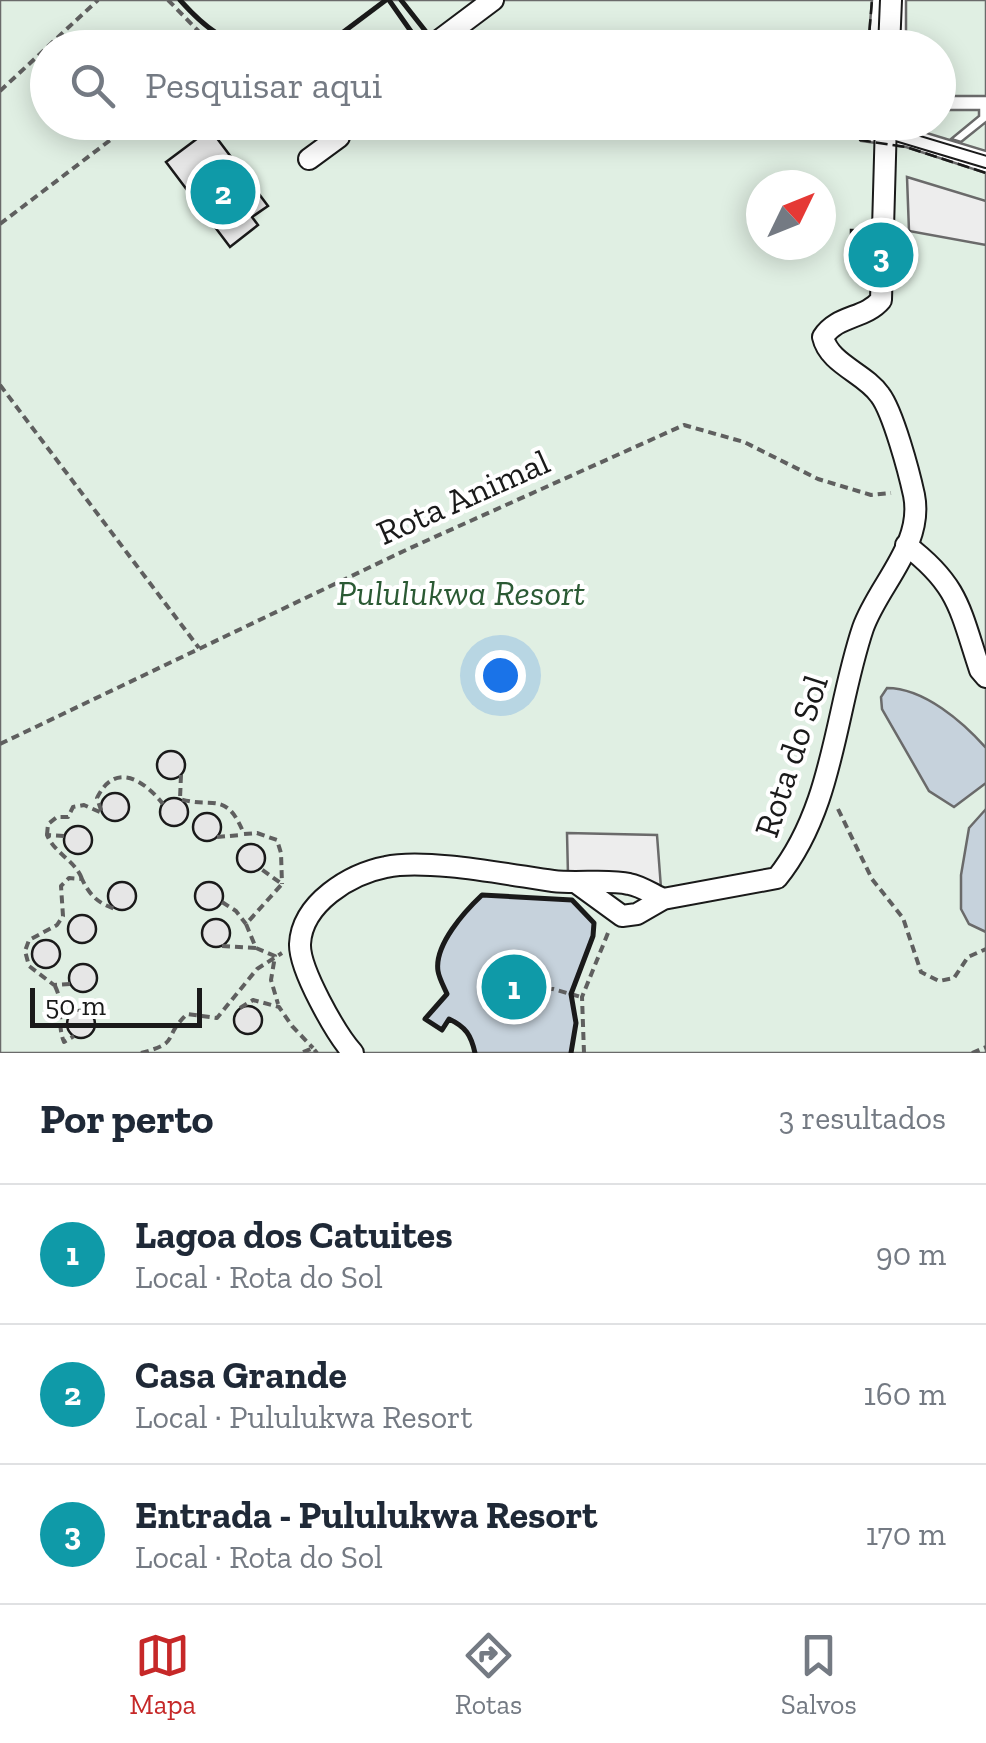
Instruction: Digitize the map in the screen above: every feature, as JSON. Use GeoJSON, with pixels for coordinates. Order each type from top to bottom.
{"type":"FeatureCollection","features":[{"type":"Feature","properties":{"kind":"street"},"geometry":{"type":"LineString","coordinates":[[453,30],[493,0]]}},
{"type":"Feature","properties":{"kind":"street"},"geometry":{"type":"LineString","coordinates":[[890,30],[891,0]]}},
{"type":"Feature","properties":{"kind":"street"},"geometry":{"type":"LineString","coordinates":[[309,159],[335,140]]}},
{"type":"Feature","properties":{"kind":"street","name":"Rota do Sol"},"geometry":{"type":"LineString","coordinates":[[622,916],[636,914],[664,900],[778,878],[793,858],[824,781],[864,626],[916,518],[889,410],[879,393],[826,348],[823,337],[831,324],[873,310],[880,300],[886,140]]}},
{"type":"Feature","properties":{"kind":"street"},"geometry":{"type":"LineString","coordinates":[[906,545],[947,581],[980,670],[986,676]]}},
{"type":"Feature","properties":{"kind":"street"},"geometry":{"type":"LineString","coordinates":[[352,1053],[322,1005],[300,945],[307,921],[327,894],[354,878],[387,866],[419,866],[578,884],[634,884],[664,900]]}},
{"type":"Feature","properties":{"kind":"street"},"geometry":{"type":"LineString","coordinates":[[578,884],[622,916]]}},
{"type":"Feature","properties":{"kind":"lane"},"geometry":{"type":"LineString","coordinates":[[923,140],[986,162]]}},
{"type":"Feature","properties":{"kind":"path"},"geometry":{"type":"LineString","coordinates":[[66,30],[98,0]]}},
{"type":"Feature","properties":{"kind":"path"},"geometry":{"type":"LineString","coordinates":[[168,0],[197,30]]}},
{"type":"Feature","properties":{"kind":"path"},"geometry":{"type":"LineString","coordinates":[[0,91],[30,63]]}},
{"type":"Feature","properties":{"kind":"path"},"geometry":{"type":"LineString","coordinates":[[0,224],[110,140]]}},
{"type":"Feature","properties":{"kind":"path"},"geometry":{"type":"LineString","coordinates":[[0,384],[199,648]]}},
{"type":"Feature","properties":{"kind":"path","name":"Rota Animal"},"geometry":{"type":"LineString","coordinates":[[0,744],[408,549],[684,425],[744,442],[818,479],[871,495],[902,492]]}},
{"type":"Feature","properties":{"kind":"path"},"geometry":{"type":"LineString","coordinates":[[181,776],[180,799],[226,806],[237,817],[244,834]]}},
{"type":"Feature","properties":{"kind":"path"},"geometry":{"type":"LineString","coordinates":[[115,908],[101,904],[89,894],[77,866],[53,848],[47,835],[48,824],[57,817],[68,817],[73,807],[84,805],[102,813],[97,798],[103,785],[117,778],[131,778],[148,785],[163,804]]}},
{"type":"Feature","properties":{"kind":"path"},"geometry":{"type":"LineString","coordinates":[[824,781],[872,879],[903,918],[921,972],[939,980],[954,978],[968,957],[986,949]]}},
{"type":"Feature","properties":{"kind":"path"},"geometry":{"type":"LineString","coordinates":[[217,837],[258,833],[277,840],[282,884],[246,924]]}},
{"type":"Feature","properties":{"kind":"path"},"geometry":{"type":"LineString","coordinates":[[47,835],[64,836]]}},
{"type":"Feature","properties":{"kind":"path"},"geometry":{"type":"LineString","coordinates":[[262,868],[282,884]]}},
{"type":"Feature","properties":{"kind":"path"},"geometry":{"type":"LineString","coordinates":[[66,1053],[58,1028],[61,999],[54,985],[28,966],[24,951],[29,940],[57,925],[62,916],[61,886],[69,878],[82,879]]}},
{"type":"Feature","properties":{"kind":"path"},"geometry":{"type":"LineString","coordinates":[[222,902],[246,924],[256,948]]}},
{"type":"Feature","properties":{"kind":"path"},"geometry":{"type":"LineString","coordinates":[[584,1053],[582,997],[604,939],[622,916]]}},
{"type":"Feature","properties":{"kind":"path"},"geometry":{"type":"LineString","coordinates":[[141,1053],[160,1050],[168,1044],[186,1014],[218,1018],[240,987],[276,956],[300,945]]}},
{"type":"Feature","properties":{"kind":"path"},"geometry":{"type":"LineString","coordinates":[[222,946],[256,948],[276,956]]}},
{"type":"Feature","properties":{"kind":"path"},"geometry":{"type":"LineString","coordinates":[[276,956],[271,980],[279,1007],[315,1050]]}},
{"type":"Feature","properties":{"kind":"path"},"geometry":{"type":"LineString","coordinates":[[54,985],[70,984]]}},
{"type":"Feature","properties":{"kind":"path"},"geometry":{"type":"LineString","coordinates":[[507,989],[553,989],[582,997]]}},
{"type":"Feature","properties":{"kind":"path"},"geometry":{"type":"LineString","coordinates":[[240,1008],[254,1000],[279,1007]]}},
{"type":"Feature","properties":{"kind":"path"},"geometry":{"type":"LineString","coordinates":[[64,1042],[74,1036]]}},
{"type":"Feature","properties":{"kind":"path"},"geometry":{"type":"LineString","coordinates":[[972,1053],[986,1047]]}},
{"type":"Feature","properties":{"kind":"path"},"geometry":{"type":"LineString","coordinates":[[302,1052],[315,1050]]}},
{"type":"Feature","properties":{"kind":"green space","name":"Pululukwa Resort"},"geometry":{"type":"Polygon","coordinates":[[[0,0],[872,0],[869,30],[30,30],[30,140],[861,140],[906,147],[986,173],[986,1053],[0,1053],[0,0]]]}},
{"type":"Feature","properties":{"kind":"green space"},"geometry":{"type":"Polygon","coordinates":[[[906,0],[986,0],[986,96],[956,96],[956,30],[906,30],[906,0]]]}},
{"type":"Feature","properties":{"kind":"green space"},"geometry":{"type":"Polygon","coordinates":[[[956,110],[979,110],[979,116],[956,135],[956,110]]]}},
{"type":"Feature","properties":{"kind":"green space"},"geometry":{"type":"Polygon","coordinates":[[[986,122],[986,151],[950,140],[961,142],[986,122]]]}},
{"type":"Feature","properties":{"kind":"shaded area"},"geometry":{"type":"Polygon","coordinates":[[[907,177],[986,201],[986,245],[909,231],[907,177]]]}},
{"type":"Feature","properties":{"kind":"shaded area"},"geometry":{"type":"Polygon","coordinates":[[[887,688],[929,700],[966,728],[986,748],[986,783],[954,807],[929,791],[882,709],[881,697],[887,688]]]}},
{"type":"Feature","properties":{"kind":"shaded area"},"geometry":{"type":"Polygon","coordinates":[[[986,809],[986,932],[969,924],[961,909],[961,875],[969,828],[986,809]]]}},
{"type":"Feature","properties":{"kind":"shaded area"},"geometry":{"type":"Polygon","coordinates":[[[567,833],[657,835],[661,888],[568,875],[567,833]]]}},
{"type":"Feature","properties":{"kind":"shaded area"},"geometry":{"type":"Polygon","coordinates":[[[482,895],[572,900],[594,923],[593,936],[571,994],[576,1023],[571,1053],[475,1053],[470,1036],[460,1026],[449,1020],[442,1030],[425,1019],[447,994],[438,971],[441,950],[460,919],[482,895]]]}},
{"type":"Feature","properties":{"kind":"building"},"geometry":{"type":"Polygon","coordinates":[[[195,140],[218,140],[268,206],[252,217],[258,225],[230,247],[166,162],[195,140]]]}},
{"type":"Feature","properties":{"kind":"building"},"geometry":{"type":"Polygon","coordinates":[[[851,230],[909,231],[909,273],[851,272],[851,230]]]}},
{"type":"Feature","properties":{"kind":"building"},"geometry":{"type":"Polygon","coordinates":[[[171,751],[181,755],[185,765],[181,775],[171,779],[161,775],[157,765],[161,755],[171,751]]]}},
{"type":"Feature","properties":{"kind":"building"},"geometry":{"type":"Polygon","coordinates":[[[115,793],[125,797],[129,807],[125,817],[115,821],[105,817],[101,807],[105,797],[115,793]]]}},
{"type":"Feature","properties":{"kind":"building"},"geometry":{"type":"Polygon","coordinates":[[[174,798],[184,802],[188,812],[184,822],[174,826],[164,822],[160,812],[164,802],[174,798]]]}},
{"type":"Feature","properties":{"kind":"building"},"geometry":{"type":"Polygon","coordinates":[[[207,813],[217,817],[221,827],[217,837],[207,841],[197,837],[193,827],[197,817],[207,813]]]}},
{"type":"Feature","properties":{"kind":"building"},"geometry":{"type":"Polygon","coordinates":[[[78,826],[88,830],[92,840],[88,850],[78,854],[68,850],[64,840],[68,830],[78,826]]]}},
{"type":"Feature","properties":{"kind":"building"},"geometry":{"type":"Polygon","coordinates":[[[251,844],[261,848],[265,858],[261,868],[251,872],[241,868],[237,858],[241,848],[251,844]]]}},
{"type":"Feature","properties":{"kind":"building"},"geometry":{"type":"Polygon","coordinates":[[[122,882],[132,886],[136,896],[132,906],[122,910],[112,906],[108,896],[112,886],[122,882]]]}},
{"type":"Feature","properties":{"kind":"building"},"geometry":{"type":"Polygon","coordinates":[[[209,882],[219,886],[223,896],[219,906],[209,910],[199,906],[195,896],[199,886],[209,882]]]}},
{"type":"Feature","properties":{"kind":"building"},"geometry":{"type":"Polygon","coordinates":[[[82,915],[92,919],[96,929],[92,939],[82,943],[72,939],[68,929],[72,919],[82,915]]]}},
{"type":"Feature","properties":{"kind":"building"},"geometry":{"type":"Polygon","coordinates":[[[216,919],[226,923],[230,933],[226,943],[216,947],[206,943],[202,933],[206,923],[216,919]]]}},
{"type":"Feature","properties":{"kind":"building"},"geometry":{"type":"Polygon","coordinates":[[[46,940],[56,944],[60,954],[56,964],[46,968],[36,964],[32,954],[36,944],[46,940]]]}},
{"type":"Feature","properties":{"kind":"building"},"geometry":{"type":"Polygon","coordinates":[[[83,964],[93,968],[97,978],[93,988],[83,992],[73,988],[69,978],[73,968],[83,964]]]}},
{"type":"Feature","properties":{"kind":"building"},"geometry":{"type":"Polygon","coordinates":[[[248,1006],[258,1010],[262,1020],[258,1030],[248,1034],[238,1030],[234,1020],[238,1010],[248,1006]]]}},
{"type":"Feature","properties":{"kind":"building"},"geometry":{"type":"Polygon","coordinates":[[[81,1010],[91,1014],[95,1024],[91,1034],[81,1038],[71,1034],[67,1024],[71,1014],[81,1010]]]}},
{"type":"Feature","properties":{"kind":"fence"},"geometry":{"type":"LineString","coordinates":[[870,30],[872,0]]}},
{"type":"Feature","properties":{"kind":"fence"},"geometry":{"type":"LineString","coordinates":[[860,140],[906,147],[986,173]]}},
{"type":"Feature","properties":{"kind":"wall"},"geometry":{"type":"LineString","coordinates":[[180,0],[213,30]]}},
{"type":"Feature","properties":{"kind":"wall"},"geometry":{"type":"LineString","coordinates":[[346,30],[386,0]]}},
{"type":"Feature","properties":{"kind":"wall"},"geometry":{"type":"LineString","coordinates":[[389,0],[410,30]]}},
{"type":"Feature","properties":{"kind":"wall"},"geometry":{"type":"LineString","coordinates":[[401,0],[425,30]]}},
{"type":"Feature","properties":{"kind":"wall"},"geometry":{"type":"LineString","coordinates":[[475,1053],[460,1025],[449,1019],[442,1030],[425,1019],[447,994],[438,971],[441,950],[460,919],[482,895],[572,900],[594,923],[593,936],[571,994],[576,1023],[571,1053]]}},
{"type":"Feature","properties":{"kind":"place","name":"Casa Grande"},"geometry":{"type":"Point","coordinates":[223,192]}},
{"type":"Feature","properties":{"kind":"place","name":"Entrada - Pululukwa Resort"},"geometry":{"type":"Point","coordinates":[881,255]}},
{"type":"Feature","properties":{"kind":"place","name":"Lagoa dos Catuites"},"geometry":{"type":"Point","coordinates":[514,987]}}]}
